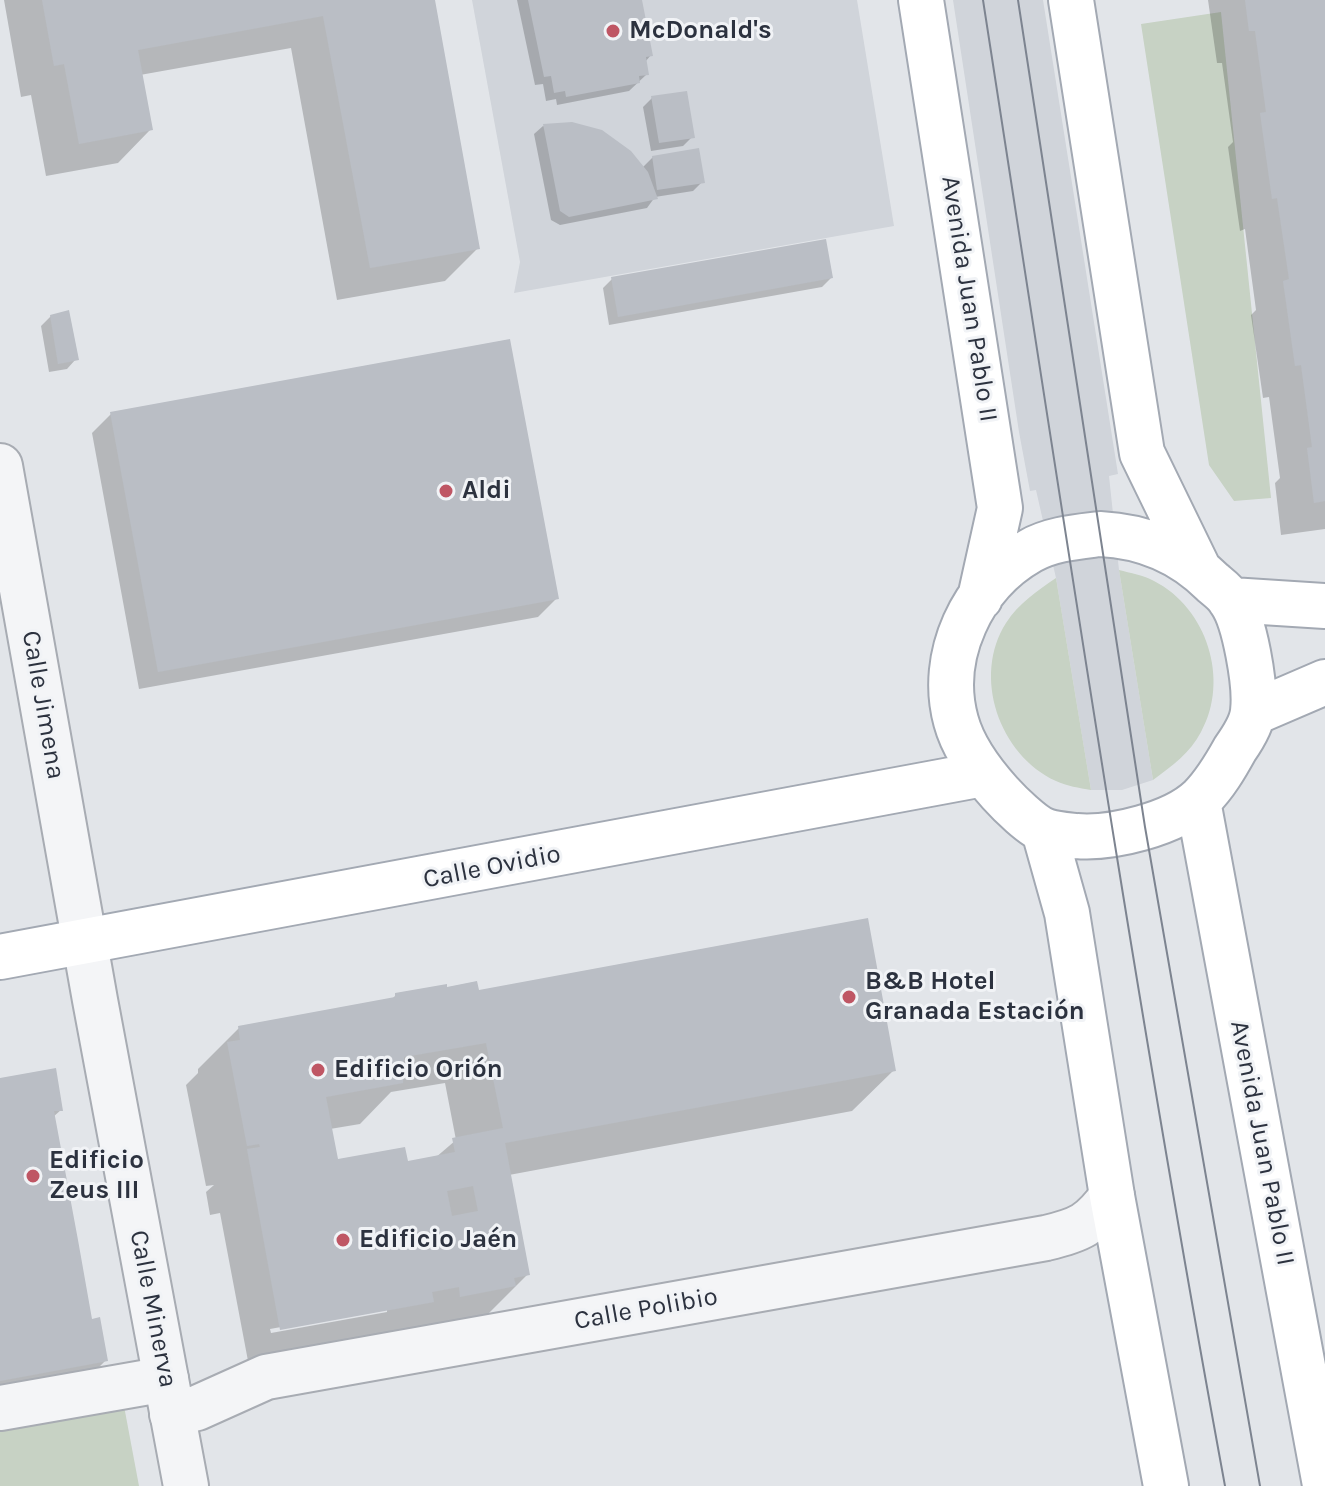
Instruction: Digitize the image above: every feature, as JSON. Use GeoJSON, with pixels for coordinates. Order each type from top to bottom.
{"type":"FeatureCollection","features":[{"type":"Feature","properties":{"kind":"main road","name":"Avenida Juan Pablo II"},"geometry":{"type":"LineString","coordinates":[[921,0],[1000,508],[980,598]]}},
{"type":"Feature","properties":{"kind":"main road"},"geometry":{"type":"LineString","coordinates":[[1071,0],[1142,453],[1198,568]]}},
{"type":"Feature","properties":{"kind":"main road"},"geometry":{"type":"LineString","coordinates":[[1100,534],[1127,536],[1157,545],[1198,568],[1231,600],[1251,667],[1253,713],[1220,776],[1198,801],[1145,827],[1079,836],[1044,831],[1007,801],[983,774],[956,723],[951,690],[953,656],[963,623],[1003,570],[1030,551],[1066,538],[1100,534]]}},
{"type":"Feature","properties":{"kind":"main road"},"geometry":{"type":"LineString","coordinates":[[1231,600],[1325,606]]}},
{"type":"Feature","properties":{"kind":"main road"},"geometry":{"type":"LineString","coordinates":[[1253,713],[1325,682]]}},
{"type":"Feature","properties":{"kind":"main road","name":"Calle Ovidio"},"geometry":{"type":"LineString","coordinates":[[0,957],[983,774]]}},
{"type":"Feature","properties":{"kind":"main road","name":"Avenida Juan Pablo II"},"geometry":{"type":"LineString","coordinates":[[1198,801],[1325,1485]]}},
{"type":"Feature","properties":{"kind":"main road"},"geometry":{"type":"LineString","coordinates":[[1044,831],[1067,913],[1112,1196],[1166,1486]]}},
{"type":"Feature","properties":{"kind":"street","name":"Calle Jimena"},"geometry":{"type":"LineString","coordinates":[[0,466],[85,943]]}},
{"type":"Feature","properties":{"kind":"street","name":"Calle Minerva"},"geometry":{"type":"LineString","coordinates":[[85,943],[186,1486]]}},
{"type":"Feature","properties":{"kind":"street","name":"Calle Polibio"},"geometry":{"type":"LineString","coordinates":[[0,1408],[169,1396],[197,1408],[266,1377],[1069,1233],[1095,1219],[1112,1196]]}},
{"type":"Feature","properties":{"kind":"shaded area"},"geometry":{"type":"Polygon","coordinates":[[[472,0],[857,0],[894,226],[514,293],[520,262],[472,0]]]}},
{"type":"Feature","properties":{"kind":"shaded area"},"geometry":{"type":"Polygon","coordinates":[[[953,0],[1043,0],[1118,474],[1109,476],[1119,570],[1153,780],[1122,790],[1091,790],[1056,578],[1036,490],[1030,491],[1019,432],[953,0]]]}},
{"type":"Feature","properties":{"kind":"green space"},"geometry":{"type":"Polygon","coordinates":[[[1221,12],[1271,498],[1234,501],[1209,465],[1141,24],[1221,12]]]}},
{"type":"Feature","properties":{"kind":"green space"},"geometry":{"type":"Polygon","coordinates":[[[1119,570],[1154,581],[1188,609],[1200,627],[1213,668],[1209,712],[1197,740],[1153,780],[1119,570]]]}},
{"type":"Feature","properties":{"kind":"green space"},"geometry":{"type":"Polygon","coordinates":[[[1056,578],[1091,790],[1056,781],[1036,769],[1019,753],[1006,734],[992,689],[991,666],[996,644],[1006,623],[1023,603],[1056,578]]]}},
{"type":"Feature","properties":{"kind":"green space"},"geometry":{"type":"Polygon","coordinates":[[[124,1406],[139,1486],[0,1486],[0,1428],[124,1406]]]}},
{"type":"Feature","properties":{"kind":"building"},"geometry":{"type":"Polygon","coordinates":[[[42,0],[435,0],[480,249],[370,268],[323,16],[138,50],[153,130],[79,144],[64,64],[54,66],[42,0]]]}},
{"type":"Feature","properties":{"kind":"building"},"geometry":{"type":"Polygon","coordinates":[[[528,0],[642,0],[653,56],[646,57],[649,75],[639,76],[640,83],[566,97],[565,91],[554,93],[551,76],[544,77],[528,0]]]}},
{"type":"Feature","properties":{"kind":"building"},"geometry":{"type":"Polygon","coordinates":[[[1245,0],[1325,0],[1325,501],[1314,503],[1307,448],[1312,447],[1301,365],[1295,366],[1283,281],[1289,279],[1277,198],[1272,199],[1260,113],[1266,112],[1255,31],[1249,31],[1245,0]]]}},
{"type":"Feature","properties":{"kind":"building"},"geometry":{"type":"Polygon","coordinates":[[[687,91],[695,138],[659,143],[651,96],[687,91]]]}},
{"type":"Feature","properties":{"kind":"building"},"geometry":{"type":"Polygon","coordinates":[[[572,122],[602,130],[631,151],[648,172],[658,199],[569,217],[560,211],[543,124],[572,122]]]}},
{"type":"Feature","properties":{"kind":"building"},"geometry":{"type":"Polygon","coordinates":[[[699,148],[705,183],[657,190],[652,156],[699,148]]]}},
{"type":"Feature","properties":{"kind":"building"},"geometry":{"type":"Polygon","coordinates":[[[826,239],[833,278],[618,317],[611,277],[826,239]]]}},
{"type":"Feature","properties":{"kind":"building"},"geometry":{"type":"Polygon","coordinates":[[[69,310],[79,360],[58,364],[50,315],[69,310]]]}},
{"type":"Feature","properties":{"kind":"building"},"geometry":{"type":"Polygon","coordinates":[[[510,339],[559,599],[158,672],[110,412],[510,339]]]}},
{"type":"Feature","properties":{"kind":"building"},"geometry":{"type":"Polygon","coordinates":[[[868,918],[896,1071],[505,1143],[530,1275],[514,1278],[516,1286],[460,1297],[459,1287],[432,1292],[434,1302],[280,1330],[247,1149],[260,1147],[259,1144],[247,1146],[227,1042],[240,1040],[238,1026],[395,997],[395,993],[477,981],[479,990],[868,918]],[[486,1043],[404,1057],[403,1083],[326,1097],[338,1159],[405,1147],[408,1161],[455,1152],[452,1138],[503,1128],[486,1043]],[[473,1186],[447,1191],[452,1216],[478,1211],[473,1186]]]}},
{"type":"Feature","properties":{"kind":"building","name":"Edificio Zeus III"},"geometry":{"type":"Polygon","coordinates":[[[56,1068],[63,1111],[54,1111],[92,1319],[100,1317],[108,1361],[0,1381],[0,1078],[56,1068]]]}},
{"type":"Feature","properties":{"kind":"tram line"},"geometry":{"type":"LineString","coordinates":[[983,0],[1129,930],[1225,1486]]}},
{"type":"Feature","properties":{"kind":"tram line"},"geometry":{"type":"LineString","coordinates":[[1018,0],[1145,827],[1260,1486]]}},
{"type":"Feature","properties":{"kind":"place","name":"McDonald's"},"geometry":{"type":"Point","coordinates":[613,31]}},
{"type":"Feature","properties":{"kind":"place","name":"Aldi"},"geometry":{"type":"Point","coordinates":[446,491]}},
{"type":"Feature","properties":{"kind":"place","name":"B&B Hotel Granada Estación"},"geometry":{"type":"Point","coordinates":[849,997]}},
{"type":"Feature","properties":{"kind":"place","name":"Edificio Orión"},"geometry":{"type":"Point","coordinates":[318,1070]}},
{"type":"Feature","properties":{"kind":"place","name":"Edificio Zeus III"},"geometry":{"type":"Point","coordinates":[33,1176]}},
{"type":"Feature","properties":{"kind":"place","name":"Edificio Jaén"},"geometry":{"type":"Point","coordinates":[343,1240]}}]}
